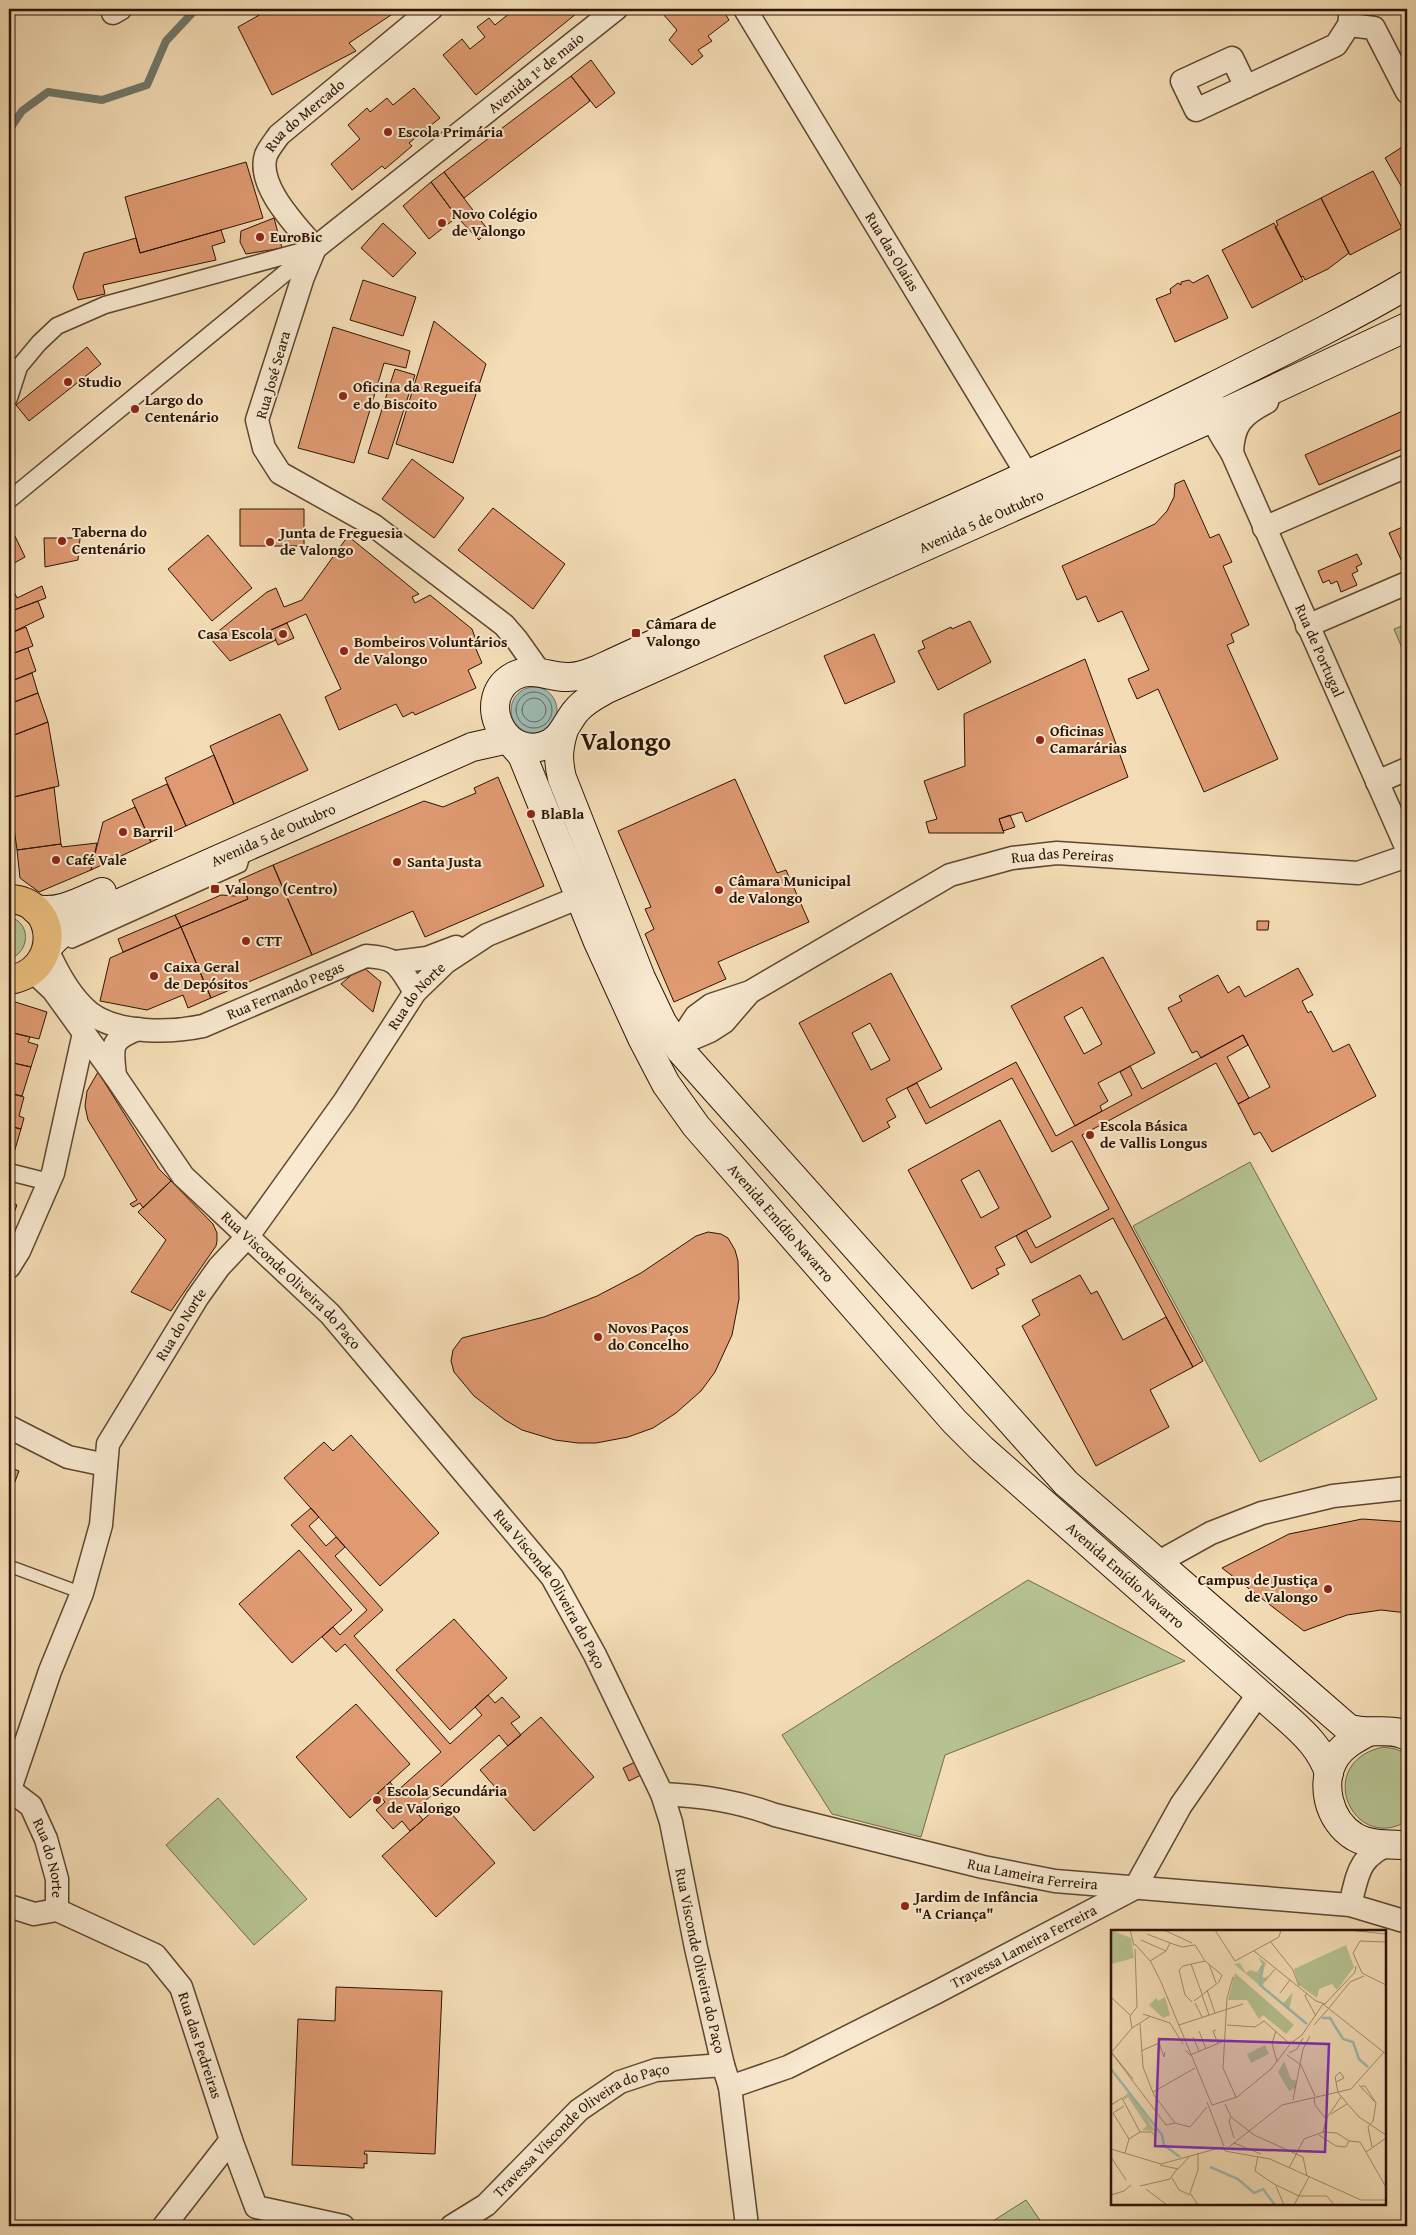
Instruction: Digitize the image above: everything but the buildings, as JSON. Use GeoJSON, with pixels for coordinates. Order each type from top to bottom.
{"type":"FeatureCollection","features":[{"type":"Feature","properties":{"kind":"main road","name":"Avenida 5 de Outubro"},"geometry":{"type":"LineString","coordinates":[[17,900],[47,910],[72,905],[469,732],[486,719],[495,707],[497,695],[504,684],[513,676],[525,672],[570,677],[599,670],[764,593],[1034,486],[1178,433],[1405,328],[1396,291],[1278,354],[1091,447],[1034,486],[607,689],[589,699],[576,710],[554,742],[543,746],[525,746],[508,739],[472,747],[104,910],[72,926],[52,942]]}},
{"type":"Feature","properties":{"kind":"main road"},"geometry":{"type":"LineString","coordinates":[[545,673],[561,684],[568,695],[571,708],[566,727]]}},
{"type":"Feature","properties":{"kind":"main road"},"geometry":{"type":"LineString","coordinates":[[495,707],[498,724],[508,739]]}},
{"type":"Feature","properties":{"kind":"main road","name":"Avenida Emídio Navarro"},"geometry":{"type":"LineString","coordinates":[[566,727],[558,749],[558,763],[570,780],[587,824],[641,978],[662,1022],[678,1045],[1066,1483],[1348,1728],[1366,1733],[1386,1731],[1406,1734]]}},
{"type":"Feature","properties":{"kind":"main road","name":"Avenida Emídio Navarro"},"geometry":{"type":"LineString","coordinates":[[508,739],[522,755],[618,986],[666,1084],[696,1126],[918,1379],[982,1449],[1310,1739],[1325,1761],[1329,1773]]}},
{"type":"Feature","properties":{"kind":"main road"},"geometry":{"type":"LineString","coordinates":[[17,900],[43,918],[52,942],[39,965],[18,977]]}},
{"type":"Feature","properties":{"kind":"main road"},"geometry":{"type":"LineString","coordinates":[[654,1060],[678,1045]]}},
{"type":"Feature","properties":{"kind":"main road"},"geometry":{"type":"LineString","coordinates":[[918,1379],[948,1352]]}},
{"type":"Feature","properties":{"kind":"main road","name":"Avenida Emídio Navarro"},"geometry":{"type":"LineString","coordinates":[[1366,1733],[1349,1742],[1336,1756],[1329,1773],[1327,1791],[1331,1809],[1341,1825],[1355,1836],[1372,1844],[1402,1843]]}},
{"type":"Feature","properties":{"kind":"street","name":"Rua do Mercado"},"geometry":{"type":"LineString","coordinates":[[315,248],[277,202],[266,176],[266,155],[279,135],[431,9]]}},
{"type":"Feature","properties":{"kind":"street","name":"Avenida 1º de maio"},"geometry":{"type":"LineString","coordinates":[[315,248],[616,9]]}},
{"type":"Feature","properties":{"kind":"street","name":"Rua das Olaias"},"geometry":{"type":"LineString","coordinates":[[745,9],[1034,486]]}},
{"type":"Feature","properties":{"kind":"street"},"geometry":{"type":"LineString","coordinates":[[1246,87],[1336,44],[1350,17],[1374,28],[1407,92]]}},
{"type":"Feature","properties":{"kind":"street"},"geometry":{"type":"LineString","coordinates":[[9,398],[19,367],[39,343],[57,326],[105,305],[315,248]]}},
{"type":"Feature","properties":{"kind":"street"},"geometry":{"type":"LineString","coordinates":[[9,500],[315,248]]}},
{"type":"Feature","properties":{"kind":"street","name":"Rua José Seara"},"geometry":{"type":"LineString","coordinates":[[315,248],[303,277],[257,420],[264,448],[280,473],[372,525],[504,625],[545,673]]}},
{"type":"Feature","properties":{"kind":"street"},"geometry":{"type":"LineString","coordinates":[[1213,417],[1212,404],[1218,394],[1271,366],[1278,354]]}},
{"type":"Feature","properties":{"kind":"street"},"geometry":{"type":"LineString","coordinates":[[1232,453],[1232,438],[1239,422],[1251,411],[1268,402],[1274,389]]}},
{"type":"Feature","properties":{"kind":"street","name":"Rua de Portugal"},"geometry":{"type":"LineString","coordinates":[[1213,417],[1232,453],[1407,849]]}},
{"type":"Feature","properties":{"kind":"street"},"geometry":{"type":"LineString","coordinates":[[1178,433],[1194,434],[1210,439],[1232,453]]}},
{"type":"Feature","properties":{"kind":"street"},"geometry":{"type":"LineString","coordinates":[[1264,528],[1407,466]]}},
{"type":"Feature","properties":{"kind":"street"},"geometry":{"type":"LineString","coordinates":[[1307,626],[1407,583]]}},
{"type":"Feature","properties":{"kind":"street"},"geometry":{"type":"LineString","coordinates":[[1377,782],[1407,769]]}},
{"type":"Feature","properties":{"kind":"street","name":"Rua das Pereiras"},"geometry":{"type":"LineString","coordinates":[[678,1045],[696,1016],[711,1005],[750,992],[950,875],[1012,858],[1057,853],[1358,873],[1407,856]]}},
{"type":"Feature","properties":{"kind":"street","name":"Rua do Norte"},"geometry":{"type":"LineString","coordinates":[[396,962],[428,958],[580,897]]}},
{"type":"Feature","properties":{"kind":"street","name":"Rua do Norte"},"geometry":{"type":"LineString","coordinates":[[57,1910],[57,1879],[46,1839],[31,1806],[9,1791],[50,1671],[82,1593],[100,1526],[108,1444],[197,1298],[219,1267],[248,1236],[344,1102],[415,992],[446,962],[487,935]]}},
{"type":"Feature","properties":{"kind":"street"},"geometry":{"type":"LineString","coordinates":[[52,942],[66,985],[91,1013],[114,1023],[138,1029]]}},
{"type":"Feature","properties":{"kind":"street","name":"Rua Fernando Pegas"},"geometry":{"type":"LineString","coordinates":[[138,1029],[180,1031],[203,1026],[366,956],[382,957],[396,962]]}},
{"type":"Feature","properties":{"kind":"street"},"geometry":{"type":"LineString","coordinates":[[396,962],[415,992]]}},
{"type":"Feature","properties":{"kind":"street","name":"Rua Visconde Oliveira do Paço"},"geometry":{"type":"LineString","coordinates":[[18,977],[38,976],[53,990],[115,1076],[183,1176],[330,1314],[552,1577],[595,1655],[662,1794],[671,1822],[696,1948],[726,2076],[747,2226]]}},
{"type":"Feature","properties":{"kind":"street"},"geometry":{"type":"LineString","coordinates":[[115,1076],[113,1052],[115,1042],[120,1035],[138,1029]]}},
{"type":"Feature","properties":{"kind":"street"},"geometry":{"type":"LineString","coordinates":[[9,1267],[19,1251],[53,1172],[84,1033]]}},
{"type":"Feature","properties":{"kind":"street"},"geometry":{"type":"LineString","coordinates":[[9,1172],[49,1182]]}},
{"type":"Feature","properties":{"kind":"street"},"geometry":{"type":"LineString","coordinates":[[9,1426],[68,1457],[106,1465]]}},
{"type":"Feature","properties":{"kind":"street"},"geometry":{"type":"LineString","coordinates":[[1156,1563],[1210,1533],[1262,1513],[1333,1496],[1407,1488]]}},
{"type":"Feature","properties":{"kind":"street"},"geometry":{"type":"LineString","coordinates":[[1135,1888],[1181,1805],[1259,1693]]}},
{"type":"Feature","properties":{"kind":"street","name":"Rua Lameira Ferreira"},"geometry":{"type":"LineString","coordinates":[[662,1794],[700,1796],[744,1804],[775,1815],[982,1867],[1055,1881],[1350,1905],[1407,1922]]}},
{"type":"Feature","properties":{"kind":"street"},"geometry":{"type":"LineString","coordinates":[[1350,1905],[1360,1859],[1355,1836]]}},
{"type":"Feature","properties":{"kind":"street"},"geometry":{"type":"LineString","coordinates":[[1357,1878],[1365,1860],[1375,1850],[1402,1843]]}},
{"type":"Feature","properties":{"kind":"street","name":"Travessa Lameira Ferreira"},"geometry":{"type":"LineString","coordinates":[[726,2076],[788,2068],[1135,1888]]}},
{"type":"Feature","properties":{"kind":"street"},"geometry":{"type":"LineString","coordinates":[[9,1906],[34,1914],[57,1910]]}},
{"type":"Feature","properties":{"kind":"street","name":"Rua das Pedreiras"},"geometry":{"type":"LineString","coordinates":[[57,1910],[155,1955],[181,1987],[257,2217],[343,2226]]}},
{"type":"Feature","properties":{"kind":"street","name":"Travessa Visconde Oliveira do Paço"},"geometry":{"type":"LineString","coordinates":[[452,2226],[486,2205],[579,2110],[620,2082],[656,2070],[726,2076]]}},
{"type":"Feature","properties":{"kind":"street"},"geometry":{"type":"LineString","coordinates":[[164,2226],[231,2140]]}},
{"type":"Feature","properties":{"kind":"lane"},"geometry":{"type":"LineString","coordinates":[[9,1566],[82,1593]]}},
{"type":"Feature","properties":{"kind":"green space"},"geometry":{"type":"Polygon","coordinates":[[[1407,624],[1407,660],[1394,629],[1407,624]]]}},
{"type":"Feature","properties":{"kind":"green space"},"geometry":{"type":"Polygon","coordinates":[[[9,917],[22,925],[26,938],[21,951],[9,959],[9,917]]]}},
{"type":"Feature","properties":{"kind":"green space"},"geometry":{"type":"Polygon","coordinates":[[[1250,1162],[1377,1399],[1260,1462],[1133,1226],[1250,1162]]]}},
{"type":"Feature","properties":{"kind":"green space"},"geometry":{"type":"Polygon","coordinates":[[[1028,1580],[1185,1661],[945,1755],[921,1837],[832,1814],[782,1735],[1028,1580]]]}},
{"type":"Feature","properties":{"kind":"green space"},"geometry":{"type":"Polygon","coordinates":[[[1383,1747],[1396,1749],[1407,1754],[1407,1821],[1388,1828],[1370,1826],[1357,1816],[1348,1802],[1345,1786],[1349,1770],[1361,1756],[1383,1747]]]}},
{"type":"Feature","properties":{"kind":"green space"},"geometry":{"type":"Polygon","coordinates":[[[218,1798],[307,1899],[254,1945],[166,1845],[218,1798]]]}},
{"type":"Feature","properties":{"kind":"green space"},"geometry":{"type":"Polygon","coordinates":[[[1026,2200],[1044,2226],[985,2226],[1026,2200]]]}},
{"type":"Feature","properties":{"kind":"water"},"geometry":{"type":"Polygon","coordinates":[[[534,687],[547,691],[553,697],[557,710],[553,723],[547,729],[534,733],[521,729],[515,723],[511,710],[515,697],[521,691],[534,687]]]}},
{"type":"Feature","properties":{"kind":"waterway"},"geometry":{"type":"LineString","coordinates":[[9,130],[22,111],[48,92],[102,100],[147,85],[166,41],[196,9]]}},
{"type":"Feature","properties":{"kind":"railway"},"geometry":{"type":"LineString","coordinates":[[1400,2226],[1407,2217]]}},
{"type":"Feature","properties":{"kind":"place","name":"Escola Primária"},"geometry":{"type":"Point","coordinates":[388,132]}},
{"type":"Feature","properties":{"kind":"place","name":"Novo Colégio de Valongo"},"geometry":{"type":"Point","coordinates":[442,223]}},
{"type":"Feature","properties":{"kind":"place","name":"EuroBic"},"geometry":{"type":"Point","coordinates":[260,237]}},
{"type":"Feature","properties":{"kind":"place","name":"Studio"},"geometry":{"type":"Point","coordinates":[68,382]}},
{"type":"Feature","properties":{"kind":"place","name":"Oficina da Regueifa e do Biscoito"},"geometry":{"type":"Point","coordinates":[343,396]}},
{"type":"Feature","properties":{"kind":"place","name":"Largo do Centenário"},"geometry":{"type":"Point","coordinates":[135,409]}},
{"type":"Feature","properties":{"kind":"place","name":"Taberna do Centenário"},"geometry":{"type":"Point","coordinates":[62,541]}},
{"type":"Feature","properties":{"kind":"place","name":"Junta de Freguesia de Valongo"},"geometry":{"type":"Point","coordinates":[270,542]}},
{"type":"Feature","properties":{"kind":"place","name":"Câmara de Valongo"},"geometry":{"type":"Point","coordinates":[636,633]}},
{"type":"Feature","properties":{"kind":"place","name":"Casa Escola"},"geometry":{"type":"Point","coordinates":[283,634]}},
{"type":"Feature","properties":{"kind":"place","name":"Bombeiros Voluntários de Valongo"},"geometry":{"type":"Point","coordinates":[344,651]}},
{"type":"Feature","properties":{"kind":"place","name":"Oficinas Camarárias"},"geometry":{"type":"Point","coordinates":[1040,740]}},
{"type":"Feature","properties":{"kind":"place","name":"BlaBla"},"geometry":{"type":"Point","coordinates":[531,814]}},
{"type":"Feature","properties":{"kind":"place","name":"Barril"},"geometry":{"type":"Point","coordinates":[123,832]}},
{"type":"Feature","properties":{"kind":"place","name":"Café Vale"},"geometry":{"type":"Point","coordinates":[56,860]}},
{"type":"Feature","properties":{"kind":"place","name":"Santa Justa"},"geometry":{"type":"Point","coordinates":[397,862]}},
{"type":"Feature","properties":{"kind":"place","name":"Valongo (Centro)"},"geometry":{"type":"Point","coordinates":[215,889]}},
{"type":"Feature","properties":{"kind":"place","name":"Câmara Municipal de Valongo"},"geometry":{"type":"Point","coordinates":[719,890]}},
{"type":"Feature","properties":{"kind":"place","name":"CTT"},"geometry":{"type":"Point","coordinates":[246,941]}},
{"type":"Feature","properties":{"kind":"place","name":"Caixa Geral de Depósitos"},"geometry":{"type":"Point","coordinates":[154,976]}},
{"type":"Feature","properties":{"kind":"place","name":"Escola Básica de Vallis Longus"},"geometry":{"type":"Point","coordinates":[1090,1135]}},
{"type":"Feature","properties":{"kind":"place","name":"Novos Paços do Concelho"},"geometry":{"type":"Point","coordinates":[598,1337]}},
{"type":"Feature","properties":{"kind":"place","name":"Campus de Justiça de Valongo"},"geometry":{"type":"Point","coordinates":[1328,1589]}},
{"type":"Feature","properties":{"kind":"place","name":"Escola Secundária de Valongo"},"geometry":{"type":"Point","coordinates":[377,1800]}},
{"type":"Feature","properties":{"kind":"place","name":"Jardim de Infância \"A Criança\""},"geometry":{"type":"Point","coordinates":[905,1906]}},
{"type":"Feature","properties":{"kind":"district","name":"Valongo"},"geometry":{"type":"Point","coordinates":[626,741]}}]}
